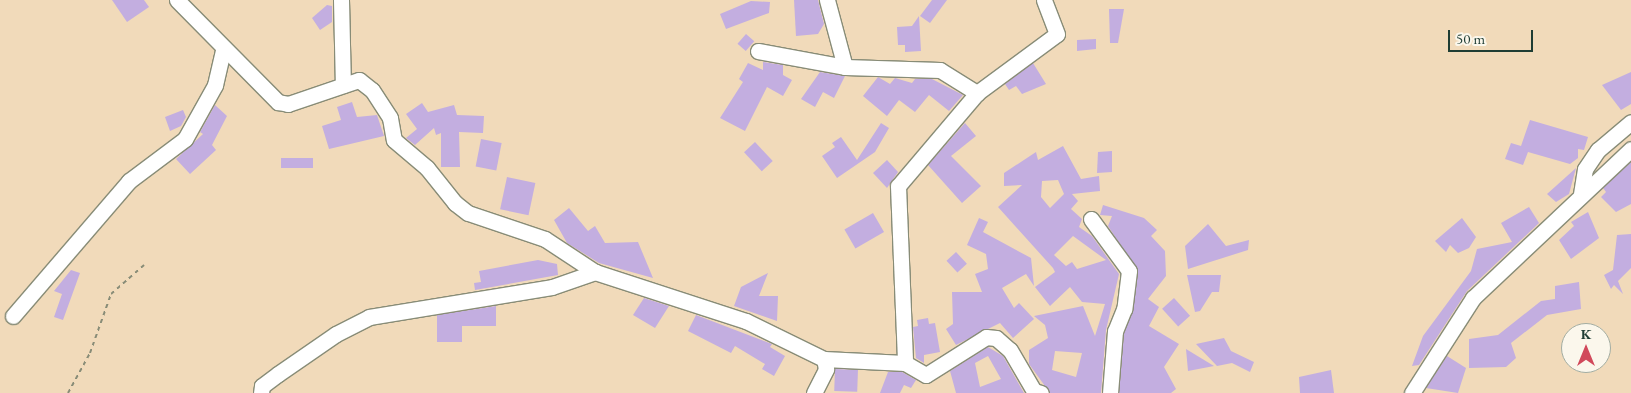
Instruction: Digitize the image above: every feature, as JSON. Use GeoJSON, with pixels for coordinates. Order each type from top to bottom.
{"type":"FeatureCollection","features":[{"type":"Feature","properties":{"kind":"street"},"geometry":{"type":"LineString","coordinates":[[176,0],[223,51],[278,102],[288,104],[359,80],[372,90],[390,118],[394,140],[427,168],[455,204],[468,213],[545,239],[595,272],[746,320],[824,359],[905,363],[926,375],[986,337],[996,338],[1010,350],[1034,391],[1041,393]]}},
{"type":"Feature","properties":{"kind":"street"},"geometry":{"type":"LineString","coordinates":[[341,0],[343,85]]}},
{"type":"Feature","properties":{"kind":"street"},"geometry":{"type":"LineString","coordinates":[[827,0],[845,67]]}},
{"type":"Feature","properties":{"kind":"street"},"geometry":{"type":"LineString","coordinates":[[905,363],[898,186],[977,93],[1056,34],[1044,0]]}},
{"type":"Feature","properties":{"kind":"street"},"geometry":{"type":"LineString","coordinates":[[13,316],[129,181],[185,140],[215,85],[223,51]]}},
{"type":"Feature","properties":{"kind":"street"},"geometry":{"type":"LineString","coordinates":[[758,51],[845,67],[940,70],[977,93]]}},
{"type":"Feature","properties":{"kind":"street"},"geometry":{"type":"LineString","coordinates":[[1577,202],[1586,181],[1585,169],[1598,150],[1631,122]]}},
{"type":"Feature","properties":{"kind":"street"},"geometry":{"type":"LineString","coordinates":[[1412,393],[1473,298],[1577,202],[1631,149]]}},
{"type":"Feature","properties":{"kind":"street"},"geometry":{"type":"LineString","coordinates":[[1091,219],[1129,272],[1124,309],[1115,331],[1110,393]]}},
{"type":"Feature","properties":{"kind":"street"},"geometry":{"type":"LineString","coordinates":[[261,393],[262,386],[336,334],[369,318],[552,287],[595,272]]}},
{"type":"Feature","properties":{"kind":"street"},"geometry":{"type":"LineString","coordinates":[[814,393],[826,369],[824,359]]}},
{"type":"Feature","properties":{"kind":"path"},"geometry":{"type":"LineString","coordinates":[[68,393],[90,353],[111,294],[144,265]]}},
{"type":"Feature","properties":{"kind":"building"},"geometry":{"type":"Polygon","coordinates":[[[112,0],[144,0],[149,7],[127,22],[112,0]]]}},
{"type":"Feature","properties":{"kind":"building"},"geometry":{"type":"Polygon","coordinates":[[[794,0],[818,0],[824,24],[818,34],[796,36],[794,0]]]}},
{"type":"Feature","properties":{"kind":"building"},"geometry":{"type":"Polygon","coordinates":[[[932,0],[947,0],[930,23],[920,16],[932,0]]]}},
{"type":"Feature","properties":{"kind":"building"},"geometry":{"type":"Polygon","coordinates":[[[751,1],[770,2],[769,13],[726,29],[720,14],[751,1]]]}},
{"type":"Feature","properties":{"kind":"building"},"geometry":{"type":"Polygon","coordinates":[[[327,5],[332,6],[332,22],[320,30],[312,18],[327,5]]]}},
{"type":"Feature","properties":{"kind":"building"},"geometry":{"type":"Polygon","coordinates":[[[1109,9],[1124,9],[1118,43],[1110,43],[1109,9]]]}},
{"type":"Feature","properties":{"kind":"building"},"geometry":{"type":"Polygon","coordinates":[[[919,16],[921,51],[905,52],[905,45],[898,45],[897,27],[912,26],[919,16]]]}},
{"type":"Feature","properties":{"kind":"building"},"geometry":{"type":"Polygon","coordinates":[[[746,34],[754,41],[746,51],[737,44],[746,34]]]}},
{"type":"Feature","properties":{"kind":"building"},"geometry":{"type":"Polygon","coordinates":[[[1096,39],[1096,49],[1077,51],[1077,40],[1096,39]]]}},
{"type":"Feature","properties":{"kind":"building"},"geometry":{"type":"Polygon","coordinates":[[[763,62],[783,65],[783,75],[792,80],[783,96],[767,87],[745,131],[720,118],[743,82],[739,79],[748,63],[763,70],[763,62]]]}},
{"type":"Feature","properties":{"kind":"building"},"geometry":{"type":"Polygon","coordinates":[[[1033,63],[1046,84],[1022,94],[1016,86],[1009,90],[1005,84],[1033,63]]]}},
{"type":"Feature","properties":{"kind":"building"},"geometry":{"type":"Polygon","coordinates":[[[820,72],[845,76],[834,98],[823,92],[815,107],[801,99],[820,72]]]}},
{"type":"Feature","properties":{"kind":"building"},"geometry":{"type":"Polygon","coordinates":[[[1631,72],[1631,104],[1621,110],[1602,85],[1631,72]]]}},
{"type":"Feature","properties":{"kind":"building"},"geometry":{"type":"Polygon","coordinates":[[[878,77],[890,84],[895,78],[912,83],[915,79],[932,79],[963,95],[949,111],[929,95],[915,112],[899,100],[887,116],[863,96],[878,77]]]}},
{"type":"Feature","properties":{"kind":"building"},"geometry":{"type":"Polygon","coordinates":[[[352,102],[357,117],[377,115],[384,136],[329,149],[322,126],[341,120],[337,107],[352,102]]]}},
{"type":"Feature","properties":{"kind":"building"},"geometry":{"type":"Polygon","coordinates":[[[422,103],[428,112],[454,105],[457,115],[484,116],[483,133],[459,132],[460,167],[441,167],[441,133],[436,135],[434,128],[415,145],[406,138],[417,129],[406,114],[422,103]]]}},
{"type":"Feature","properties":{"kind":"building"},"geometry":{"type":"Polygon","coordinates":[[[215,105],[227,116],[212,145],[216,150],[190,174],[176,159],[203,134],[200,132],[215,105]]]}},
{"type":"Feature","properties":{"kind":"building"},"geometry":{"type":"Polygon","coordinates":[[[183,110],[186,117],[181,126],[170,131],[165,117],[183,110]]]}},
{"type":"Feature","properties":{"kind":"building"},"geometry":{"type":"Polygon","coordinates":[[[1530,120],[1588,137],[1584,150],[1578,149],[1578,158],[1570,164],[1528,152],[1523,165],[1505,159],[1511,143],[1521,146],[1530,120]]]}},
{"type":"Feature","properties":{"kind":"building"},"geometry":{"type":"Polygon","coordinates":[[[881,123],[889,128],[875,152],[837,178],[822,156],[835,147],[832,143],[841,137],[857,160],[881,123]]]}},
{"type":"Feature","properties":{"kind":"building"},"geometry":{"type":"Polygon","coordinates":[[[965,123],[976,136],[951,156],[981,186],[962,203],[928,165],[965,123]]]}},
{"type":"Feature","properties":{"kind":"building"},"geometry":{"type":"Polygon","coordinates":[[[481,139],[502,143],[496,170],[476,166],[481,139]]]}},
{"type":"Feature","properties":{"kind":"building"},"geometry":{"type":"Polygon","coordinates":[[[755,142],[773,161],[762,171],[744,152],[755,142]]]}},
{"type":"Feature","properties":{"kind":"building"},"geometry":{"type":"Polygon","coordinates":[[[1063,146],[1081,179],[1099,176],[1100,191],[1072,194],[1078,201],[1071,209],[1082,219],[1079,227],[1092,236],[1119,274],[1106,330],[1101,393],[1050,393],[1029,364],[1029,350],[1048,338],[1045,325],[1034,316],[1083,306],[1095,336],[1105,304],[1082,302],[1070,287],[1050,306],[1035,287],[1055,272],[998,207],[1022,185],[1004,186],[1004,173],[1036,152],[1038,160],[1063,146]],[[1058,180],[1042,181],[1041,197],[1050,208],[1064,194],[1058,180]],[[1073,236],[1054,255],[1066,266],[1072,262],[1077,269],[1106,260],[1073,236]],[[1055,351],[1052,370],[1076,377],[1082,353],[1055,351]]]}},
{"type":"Feature","properties":{"kind":"building"},"geometry":{"type":"Polygon","coordinates":[[[1112,151],[1112,172],[1097,173],[1098,152],[1112,151]]]}},
{"type":"Feature","properties":{"kind":"building"},"geometry":{"type":"Polygon","coordinates":[[[281,158],[313,158],[313,168],[281,168],[281,158]]]}},
{"type":"Feature","properties":{"kind":"building"},"geometry":{"type":"Polygon","coordinates":[[[887,160],[898,172],[887,188],[873,173],[887,160]]]}},
{"type":"Feature","properties":{"kind":"building"},"geometry":{"type":"Polygon","coordinates":[[[1631,162],[1631,204],[1616,212],[1601,197],[1606,192],[1603,188],[1631,162]]]}},
{"type":"Feature","properties":{"kind":"building"},"geometry":{"type":"Polygon","coordinates":[[[1576,168],[1569,194],[1556,202],[1547,194],[1576,168]]]}},
{"type":"Feature","properties":{"kind":"building"},"geometry":{"type":"Polygon","coordinates":[[[507,177],[535,183],[529,215],[500,209],[507,177]]]}},
{"type":"Feature","properties":{"kind":"building"},"geometry":{"type":"Polygon","coordinates":[[[1103,205],[1144,218],[1157,230],[1151,236],[1165,251],[1166,276],[1148,299],[1159,307],[1149,326],[1179,344],[1164,367],[1176,389],[1171,393],[1119,393],[1124,333],[1133,310],[1138,272],[1108,226],[1112,216],[1100,215],[1103,205]]]}},
{"type":"Feature","properties":{"kind":"building"},"geometry":{"type":"Polygon","coordinates":[[[1529,207],[1539,223],[1467,291],[1419,365],[1412,366],[1423,336],[1471,271],[1477,249],[1512,242],[1501,223],[1529,207]]]}},
{"type":"Feature","properties":{"kind":"building"},"geometry":{"type":"Polygon","coordinates":[[[569,208],[588,231],[595,226],[605,243],[638,242],[653,278],[599,263],[567,243],[554,220],[569,208]]]}},
{"type":"Feature","properties":{"kind":"building"},"geometry":{"type":"Polygon","coordinates":[[[1588,212],[1599,238],[1571,259],[1559,240],[1574,226],[1571,222],[1588,212]]]}},
{"type":"Feature","properties":{"kind":"building"},"geometry":{"type":"Polygon","coordinates":[[[873,213],[884,232],[855,249],[844,230],[873,213]]]}},
{"type":"Feature","properties":{"kind":"building"},"geometry":{"type":"Polygon","coordinates":[[[979,218],[988,222],[983,232],[1031,258],[1034,286],[1026,274],[1002,288],[1014,308],[1019,303],[1034,319],[1013,338],[1000,323],[956,345],[946,329],[953,324],[952,292],[982,292],[975,274],[988,269],[986,254],[967,245],[979,218]]]}},
{"type":"Feature","properties":{"kind":"building"},"geometry":{"type":"Polygon","coordinates":[[[1462,218],[1476,237],[1469,248],[1458,253],[1450,245],[1446,252],[1435,241],[1462,218]]]}},
{"type":"Feature","properties":{"kind":"building"},"geometry":{"type":"Polygon","coordinates":[[[1208,224],[1226,246],[1249,240],[1248,250],[1188,269],[1185,246],[1208,224]]]}},
{"type":"Feature","properties":{"kind":"building"},"geometry":{"type":"Polygon","coordinates":[[[1631,234],[1631,268],[1618,281],[1623,294],[1614,285],[1611,289],[1604,275],[1613,270],[1617,235],[1631,234]]]}},
{"type":"Feature","properties":{"kind":"building"},"geometry":{"type":"Polygon","coordinates":[[[956,252],[967,264],[957,273],[946,261],[956,252]]]}},
{"type":"Feature","properties":{"kind":"building"},"geometry":{"type":"Polygon","coordinates":[[[538,260],[557,264],[558,275],[475,290],[474,283],[481,282],[479,271],[538,260]]]}},
{"type":"Feature","properties":{"kind":"building"},"geometry":{"type":"Polygon","coordinates":[[[71,270],[80,273],[63,320],[54,317],[62,294],[54,291],[71,270]]]}},
{"type":"Feature","properties":{"kind":"building"},"geometry":{"type":"Polygon","coordinates":[[[768,273],[759,296],[778,296],[777,321],[734,306],[741,287],[768,273]]]}},
{"type":"Feature","properties":{"kind":"building"},"geometry":{"type":"Polygon","coordinates":[[[1187,275],[1221,275],[1219,292],[1212,292],[1200,311],[1195,312],[1187,275]]]}},
{"type":"Feature","properties":{"kind":"building"},"geometry":{"type":"Polygon","coordinates":[[[1579,282],[1581,309],[1547,315],[1511,343],[1516,358],[1506,367],[1469,368],[1469,339],[1498,335],[1541,301],[1555,299],[1555,286],[1579,282]]]}},
{"type":"Feature","properties":{"kind":"building"},"geometry":{"type":"Polygon","coordinates":[[[644,298],[669,306],[655,328],[633,315],[644,298]]]}},
{"type":"Feature","properties":{"kind":"building"},"geometry":{"type":"Polygon","coordinates":[[[1174,298],[1190,316],[1178,327],[1162,309],[1174,298]]]}},
{"type":"Feature","properties":{"kind":"building"},"geometry":{"type":"Polygon","coordinates":[[[496,306],[496,326],[462,326],[462,342],[437,342],[437,315],[496,306]]]}},
{"type":"Feature","properties":{"kind":"building"},"geometry":{"type":"Polygon","coordinates":[[[696,315],[772,344],[770,347],[785,356],[774,376],[762,369],[765,364],[735,346],[731,353],[688,331],[696,315]]]}},
{"type":"Feature","properties":{"kind":"building"},"geometry":{"type":"Polygon","coordinates":[[[928,318],[929,324],[935,323],[940,352],[924,355],[924,363],[916,358],[913,327],[918,326],[917,320],[928,318]]]}},
{"type":"Feature","properties":{"kind":"building"},"geometry":{"type":"Polygon","coordinates":[[[1224,338],[1231,351],[1254,362],[1250,372],[1232,363],[1217,366],[1196,344],[1224,338]]]}},
{"type":"Feature","properties":{"kind":"building"},"geometry":{"type":"Polygon","coordinates":[[[988,347],[1003,356],[1024,393],[956,393],[950,371],[988,347]],[[988,356],[975,363],[980,387],[1001,379],[988,356]]]}},
{"type":"Feature","properties":{"kind":"building"},"geometry":{"type":"Polygon","coordinates":[[[1186,349],[1214,366],[1188,371],[1186,349]]]}},
{"type":"Feature","properties":{"kind":"building"},"geometry":{"type":"Polygon","coordinates":[[[1447,356],[1466,368],[1458,393],[1426,388],[1447,356]]]}},
{"type":"Feature","properties":{"kind":"building"},"geometry":{"type":"Polygon","coordinates":[[[835,369],[858,370],[857,392],[834,391],[835,369]]]}},
{"type":"Feature","properties":{"kind":"building"},"geometry":{"type":"Polygon","coordinates":[[[1331,370],[1334,393],[1300,393],[1299,377],[1331,370]]]}},
{"type":"Feature","properties":{"kind":"building"},"geometry":{"type":"Polygon","coordinates":[[[888,372],[902,372],[916,380],[911,388],[904,385],[900,393],[880,393],[888,372]]]}}]}
